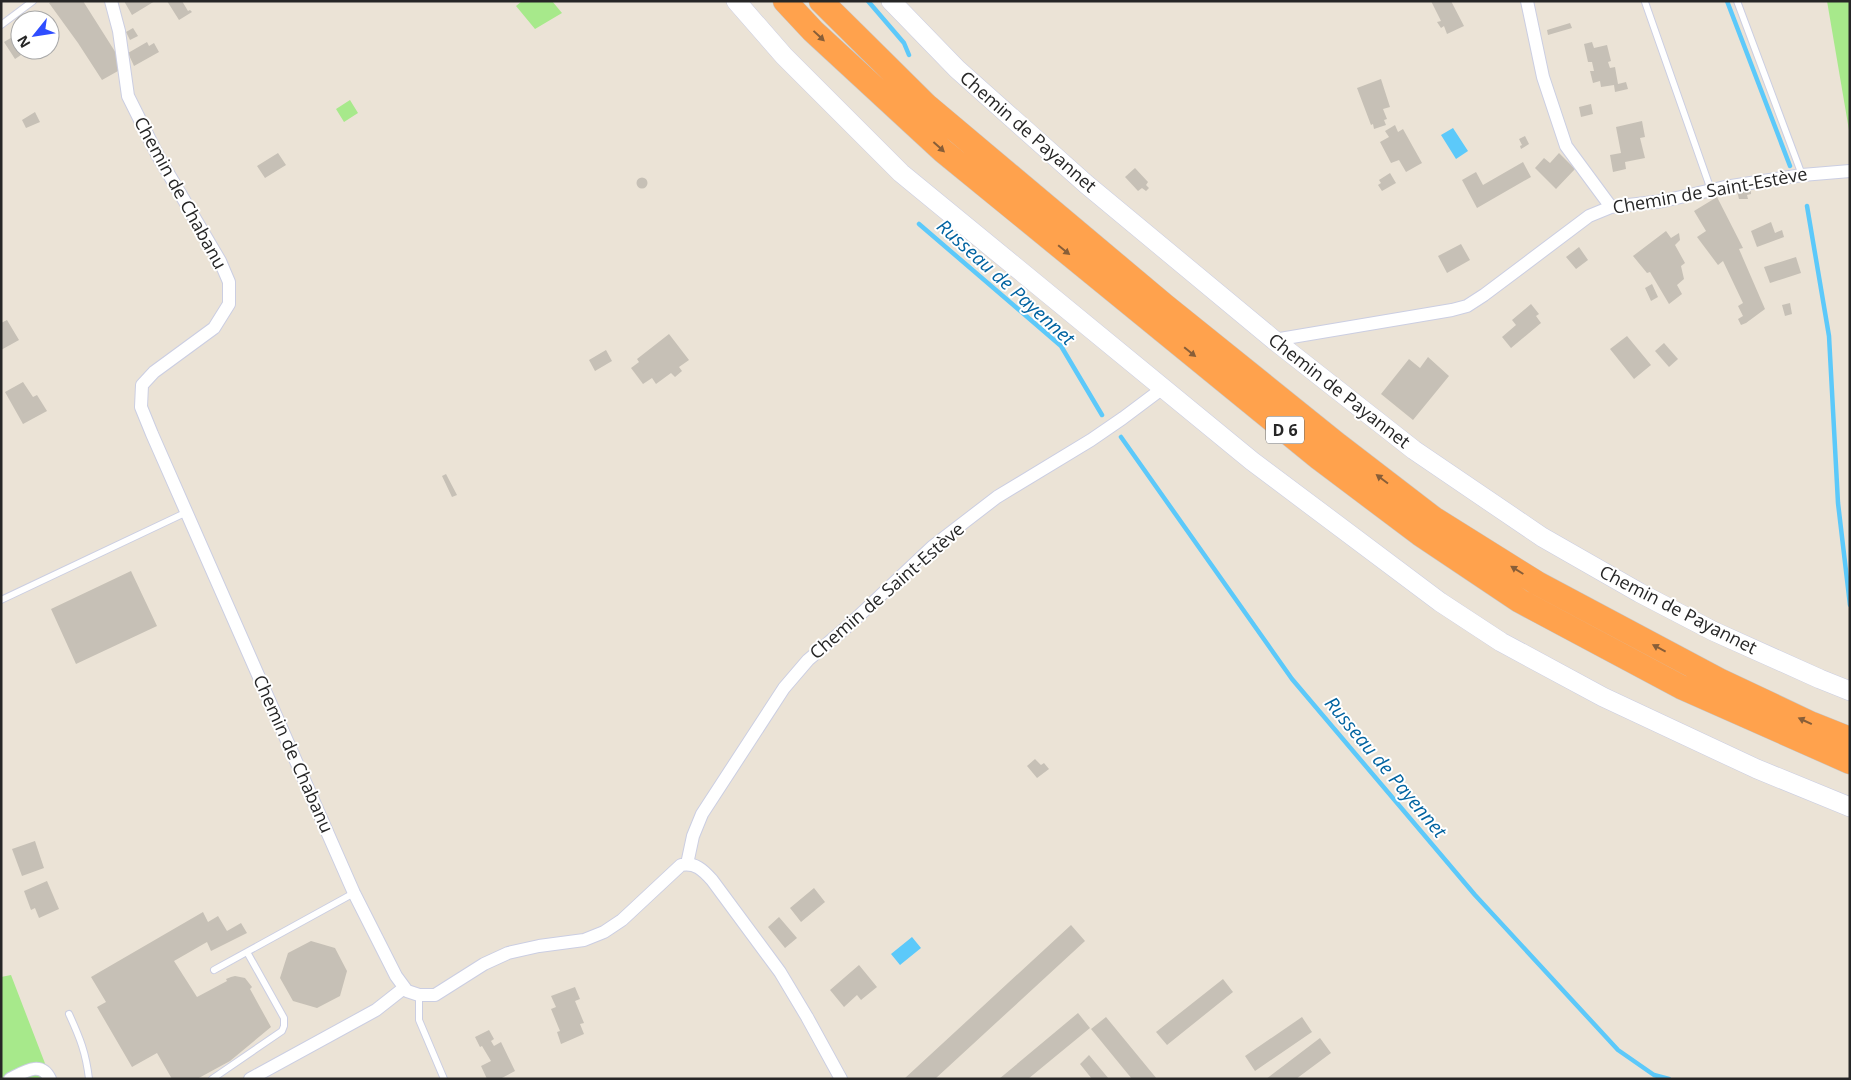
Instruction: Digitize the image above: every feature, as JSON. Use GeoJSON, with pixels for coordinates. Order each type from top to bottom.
{"type":"FeatureCollection","features":[{"type":"Feature","properties":{"kind":"highway","name":"D 6"},"geometry":{"type":"LineString","coordinates":[[786,1],[814,31],[944,151],[1319,458],[1420,534],[1520,601],[1673,683],[1850,762]]}},
{"type":"Feature","properties":{"kind":"highway","name":"D 6"},"geometry":{"type":"LineString","coordinates":[[821,1],[934,111],[1164,305],[1433,518],[1537,583],[1718,680],[1812,724],[1850,739]]}},
{"type":"Feature","properties":{"kind":"street","name":"Chemin de Chabanu"},"geometry":{"type":"LineString","coordinates":[[111,1],[119,31],[128,96],[146,134],[220,261],[229,282],[229,304],[214,328],[154,372],[142,385],[142,407],[152,434],[354,893],[404,988]]}},
{"type":"Feature","properties":{"kind":"street"},"geometry":{"type":"LineString","coordinates":[[736,1],[784,56],[901,173],[1252,461],[1440,602],[1501,642],[1603,697],[1757,769],[1850,807]]}},
{"type":"Feature","properties":{"kind":"street","name":"Chemin de Payannet"},"geometry":{"type":"LineString","coordinates":[[891,1],[993,103],[1086,184],[1274,340],[1414,450],[1542,537],[1640,593],[1713,631],[1820,680],[1850,691]]}},
{"type":"Feature","properties":{"kind":"street"},"geometry":{"type":"LineString","coordinates":[[1527,1],[1543,77],[1566,146],[1611,207]]}},
{"type":"Feature","properties":{"kind":"street","name":"Chemin de Saint-Estève"},"geometry":{"type":"LineString","coordinates":[[1274,340],[1467,306],[1486,294],[1589,216],[1611,207],[1658,202],[1711,190],[1802,174],[1850,170]]}},
{"type":"Feature","properties":{"kind":"street","name":"Chemin de Saint-Estève"},"geometry":{"type":"LineString","coordinates":[[688,864],[693,836],[702,814],[784,688],[808,660],[848,626],[932,547],[997,497],[1107,429],[1163,388]]}},
{"type":"Feature","properties":{"kind":"street"},"geometry":{"type":"LineString","coordinates":[[250,1079],[376,1010],[404,988],[419,995],[435,996],[484,964],[508,953],[539,946],[584,940],[604,932],[622,920],[676,869],[681,865],[688,864],[695,865],[703,870],[712,880],[780,972],[841,1079]]}},
{"type":"Feature","properties":{"kind":"street"},"geometry":{"type":"LineString","coordinates":[[10,1079],[35,1068],[42,1068],[48,1073],[50,1079]]}},
{"type":"Feature","properties":{"kind":"lane"},"geometry":{"type":"LineString","coordinates":[[1,25],[33,1]]}},
{"type":"Feature","properties":{"kind":"lane"},"geometry":{"type":"LineString","coordinates":[[1737,1],[1802,174]]}},
{"type":"Feature","properties":{"kind":"lane"},"geometry":{"type":"LineString","coordinates":[[1645,2],[1711,190]]}},
{"type":"Feature","properties":{"kind":"lane"},"geometry":{"type":"LineString","coordinates":[[1,600],[187,512]]}},
{"type":"Feature","properties":{"kind":"lane"},"geometry":{"type":"LineString","coordinates":[[214,970],[354,893]]}},
{"type":"Feature","properties":{"kind":"lane"},"geometry":{"type":"LineString","coordinates":[[212,1079],[282,1031],[284,1026],[284,1018],[247,952]]}},
{"type":"Feature","properties":{"kind":"lane"},"geometry":{"type":"LineString","coordinates":[[419,995],[419,1020],[444,1079]]}},
{"type":"Feature","properties":{"kind":"lane"},"geometry":{"type":"LineString","coordinates":[[69,1014],[82,1041],[89,1079]]}},
{"type":"Feature","properties":{"kind":"green space"},"geometry":{"type":"Polygon","coordinates":[[[522,1],[552,1],[562,13],[535,29],[516,6],[522,1]]]}},
{"type":"Feature","properties":{"kind":"green space"},"geometry":{"type":"Polygon","coordinates":[[[1827,1],[1850,1],[1850,136],[1827,1]]]}},
{"type":"Feature","properties":{"kind":"green space"},"geometry":{"type":"Polygon","coordinates":[[[350,100],[358,113],[344,122],[336,109],[350,100]]]}},
{"type":"Feature","properties":{"kind":"green space"},"geometry":{"type":"Polygon","coordinates":[[[11,975],[51,1079],[1,1079],[1,977],[11,975]]]}},
{"type":"Feature","properties":{"kind":"water"},"geometry":{"type":"Polygon","coordinates":[[[1453,128],[1468,151],[1456,159],[1441,135],[1453,128]]]}},
{"type":"Feature","properties":{"kind":"water"},"geometry":{"type":"Polygon","coordinates":[[[912,937],[921,948],[900,965],[891,954],[912,937]]]}},
{"type":"Feature","properties":{"kind":"building"},"geometry":{"type":"Polygon","coordinates":[[[52,1],[83,1],[121,61],[118,71],[102,80],[60,18],[60,10],[54,10],[49,3],[52,1]]]}},
{"type":"Feature","properties":{"kind":"building"},"geometry":{"type":"Polygon","coordinates":[[[124,1],[155,1],[132,15],[124,1]]]}},
{"type":"Feature","properties":{"kind":"building"},"geometry":{"type":"Polygon","coordinates":[[[167,1],[182,1],[188,11],[192,12],[179,20],[167,1]]]}},
{"type":"Feature","properties":{"kind":"building"},"geometry":{"type":"Polygon","coordinates":[[[1431,1],[1451,1],[1464,26],[1447,34],[1444,26],[1441,28],[1437,22],[1441,21],[1431,1]]]}},
{"type":"Feature","properties":{"kind":"building"},"geometry":{"type":"Polygon","coordinates":[[[1570,23],[1572,28],[1548,35],[1547,30],[1570,23]]]}},
{"type":"Feature","properties":{"kind":"building"},"geometry":{"type":"Polygon","coordinates":[[[133,28],[138,36],[130,40],[126,32],[133,28]]]}},
{"type":"Feature","properties":{"kind":"building"},"geometry":{"type":"Polygon","coordinates":[[[10,38],[10,51],[4,42],[10,38]]]}},
{"type":"Feature","properties":{"kind":"building"},"geometry":{"type":"Polygon","coordinates":[[[147,42],[149,46],[154,43],[159,52],[134,66],[128,53],[147,42]]]}},
{"type":"Feature","properties":{"kind":"building"},"geometry":{"type":"Polygon","coordinates":[[[1592,42],[1594,48],[1607,45],[1611,61],[1608,62],[1610,68],[1615,67],[1618,84],[1626,82],[1628,89],[1615,92],[1614,85],[1601,87],[1600,81],[1593,83],[1590,71],[1594,71],[1592,62],[1588,62],[1584,44],[1592,42]]]}},
{"type":"Feature","properties":{"kind":"building"},"geometry":{"type":"Polygon","coordinates":[[[1381,79],[1390,107],[1383,109],[1387,119],[1384,120],[1386,125],[1374,129],[1357,88],[1381,79]]]}},
{"type":"Feature","properties":{"kind":"building"},"geometry":{"type":"Polygon","coordinates":[[[1591,104],[1593,114],[1581,117],[1579,107],[1591,104]]]}},
{"type":"Feature","properties":{"kind":"building"},"geometry":{"type":"Polygon","coordinates":[[[35,112],[40,122],[26,128],[22,120],[35,112]]]}},
{"type":"Feature","properties":{"kind":"building"},"geometry":{"type":"Polygon","coordinates":[[[1642,121],[1645,137],[1640,138],[1645,158],[1625,162],[1626,169],[1613,172],[1610,155],[1621,153],[1616,127],[1642,121]]]}},
{"type":"Feature","properties":{"kind":"building"},"geometry":{"type":"Polygon","coordinates":[[[1395,125],[1398,132],[1403,129],[1422,163],[1406,172],[1399,160],[1391,163],[1380,142],[1389,137],[1385,131],[1395,125]]]}},
{"type":"Feature","properties":{"kind":"building"},"geometry":{"type":"Polygon","coordinates":[[[1525,136],[1529,144],[1521,149],[1520,146],[1522,145],[1519,139],[1525,136]]]}},
{"type":"Feature","properties":{"kind":"building"},"geometry":{"type":"Polygon","coordinates":[[[278,153],[286,165],[265,178],[257,166],[278,153]]]}},
{"type":"Feature","properties":{"kind":"building"},"geometry":{"type":"Polygon","coordinates":[[[1559,153],[1575,169],[1556,189],[1535,168],[1544,158],[1550,163],[1559,153]]]}},
{"type":"Feature","properties":{"kind":"building"},"geometry":{"type":"Polygon","coordinates":[[[1523,162],[1531,177],[1477,208],[1462,180],[1476,172],[1483,185],[1523,162]]]}},
{"type":"Feature","properties":{"kind":"building"},"geometry":{"type":"Polygon","coordinates":[[[1135,168],[1148,182],[1146,185],[1149,188],[1146,191],[1142,188],[1138,191],[1125,177],[1135,168]]]}},
{"type":"Feature","properties":{"kind":"building"},"geometry":{"type":"Polygon","coordinates":[[[1390,173],[1396,183],[1382,191],[1378,185],[1381,183],[1379,180],[1390,173]]]}},
{"type":"Feature","properties":{"kind":"building"},"geometry":{"type":"Polygon","coordinates":[[[640,178],[644,178],[647,183],[646,187],[640,188],[637,185],[637,181],[640,178]]]}},
{"type":"Feature","properties":{"kind":"building"},"geometry":{"type":"Polygon","coordinates":[[[1737,191],[1751,191],[1751,194],[1747,195],[1748,199],[1739,199],[1737,191]]]}},
{"type":"Feature","properties":{"kind":"building"},"geometry":{"type":"Polygon","coordinates":[[[1717,197],[1743,248],[1739,249],[1765,309],[1741,325],[1738,319],[1743,316],[1738,306],[1743,303],[1723,261],[1718,265],[1697,237],[1706,231],[1694,211],[1717,197]]]}},
{"type":"Feature","properties":{"kind":"building"},"geometry":{"type":"Polygon","coordinates":[[[1771,222],[1775,233],[1782,230],[1784,237],[1757,247],[1751,231],[1771,222]]]}},
{"type":"Feature","properties":{"kind":"building"},"geometry":{"type":"Polygon","coordinates":[[[1666,231],[1671,238],[1679,233],[1680,240],[1675,245],[1685,263],[1681,266],[1684,279],[1677,285],[1682,294],[1669,304],[1650,272],[1647,273],[1633,256],[1666,231]]]}},
{"type":"Feature","properties":{"kind":"building"},"geometry":{"type":"Polygon","coordinates":[[[1461,244],[1470,260],[1447,273],[1438,256],[1461,244]]]}},
{"type":"Feature","properties":{"kind":"building"},"geometry":{"type":"Polygon","coordinates":[[[1579,247],[1588,260],[1576,269],[1566,257],[1579,247]]]}},
{"type":"Feature","properties":{"kind":"building"},"geometry":{"type":"Polygon","coordinates":[[[1796,257],[1801,273],[1770,283],[1764,267],[1796,257]]]}},
{"type":"Feature","properties":{"kind":"building"},"geometry":{"type":"Polygon","coordinates":[[[1652,284],[1658,297],[1651,301],[1645,288],[1652,284]]]}},
{"type":"Feature","properties":{"kind":"building"},"geometry":{"type":"Polygon","coordinates":[[[1790,303],[1792,314],[1785,316],[1782,305],[1790,303]]]}},
{"type":"Feature","properties":{"kind":"building"},"geometry":{"type":"Polygon","coordinates":[[[1531,304],[1539,314],[1536,316],[1541,323],[1511,348],[1502,337],[1516,325],[1512,320],[1531,304]]]}},
{"type":"Feature","properties":{"kind":"building"},"geometry":{"type":"Polygon","coordinates":[[[7,320],[19,340],[1,350],[1,323],[7,320]]]}},
{"type":"Feature","properties":{"kind":"building"},"geometry":{"type":"Polygon","coordinates":[[[669,334],[689,360],[679,367],[682,371],[675,377],[671,373],[656,384],[652,378],[643,384],[631,368],[639,362],[637,359],[669,334]]]}},
{"type":"Feature","properties":{"kind":"building"},"geometry":{"type":"Polygon","coordinates":[[[1627,336],[1651,365],[1634,379],[1610,349],[1627,336]]]}},
{"type":"Feature","properties":{"kind":"building"},"geometry":{"type":"Polygon","coordinates":[[[1664,343],[1678,359],[1669,367],[1655,351],[1664,343]]]}},
{"type":"Feature","properties":{"kind":"building"},"geometry":{"type":"Polygon","coordinates":[[[606,350],[612,361],[595,371],[589,360],[606,350]]]}},
{"type":"Feature","properties":{"kind":"building"},"geometry":{"type":"Polygon","coordinates":[[[1428,357],[1449,376],[1413,420],[1381,394],[1409,359],[1420,368],[1428,357]]]}},
{"type":"Feature","properties":{"kind":"building"},"geometry":{"type":"Polygon","coordinates":[[[23,382],[33,397],[37,395],[47,411],[23,424],[5,392],[23,382]]]}},
{"type":"Feature","properties":{"kind":"building"},"geometry":{"type":"Polygon","coordinates":[[[446,474],[457,495],[452,497],[442,476],[446,474]]]}},
{"type":"Feature","properties":{"kind":"building"},"geometry":{"type":"Polygon","coordinates":[[[131,571],[157,626],[76,664],[51,609],[131,571]]]}},
{"type":"Feature","properties":{"kind":"building"},"geometry":{"type":"Polygon","coordinates":[[[1035,759],[1041,765],[1044,763],[1049,769],[1037,778],[1027,766],[1035,759]]]}},
{"type":"Feature","properties":{"kind":"building"},"geometry":{"type":"Polygon","coordinates":[[[35,841],[44,868],[22,876],[12,849],[35,841]]]}},
{"type":"Feature","properties":{"kind":"building"},"geometry":{"type":"Polygon","coordinates":[[[47,881],[59,909],[39,918],[35,908],[31,910],[24,891],[47,881]]]}},
{"type":"Feature","properties":{"kind":"building"},"geometry":{"type":"Polygon","coordinates":[[[814,888],[825,902],[801,922],[790,908],[814,888]]]}},
{"type":"Feature","properties":{"kind":"building"},"geometry":{"type":"Polygon","coordinates":[[[203,912],[208,922],[218,916],[227,931],[241,923],[247,933],[211,951],[207,942],[174,961],[197,997],[231,977],[245,978],[252,987],[250,989],[271,1027],[230,1061],[197,1079],[172,1079],[157,1053],[132,1067],[97,1007],[106,1002],[91,977],[203,912]]]}},
{"type":"Feature","properties":{"kind":"building"},"geometry":{"type":"Polygon","coordinates":[[[779,917],[797,938],[785,948],[768,927],[779,917]]]}},
{"type":"Feature","properties":{"kind":"building"},"geometry":{"type":"Polygon","coordinates":[[[1071,925],[1085,941],[935,1079],[904,1079],[1071,925]]]}},
{"type":"Feature","properties":{"kind":"building"},"geometry":{"type":"Polygon","coordinates":[[[311,941],[335,948],[347,971],[340,996],[317,1008],[293,1001],[280,978],[288,953],[311,941]]]}},
{"type":"Feature","properties":{"kind":"building"},"geometry":{"type":"Polygon","coordinates":[[[859,965],[877,987],[861,1000],[857,995],[844,1007],[830,990],[859,965]]]}},
{"type":"Feature","properties":{"kind":"building"},"geometry":{"type":"Polygon","coordinates":[[[1223,979],[1233,992],[1167,1045],[1156,1032],[1223,979]]]}},
{"type":"Feature","properties":{"kind":"building"},"geometry":{"type":"Polygon","coordinates":[[[575,987],[580,999],[575,1001],[584,1023],[580,1024],[584,1034],[561,1044],[557,1032],[560,1031],[551,1009],[556,1007],[551,996],[575,987]]]}},
{"type":"Feature","properties":{"kind":"building"},"geometry":{"type":"Polygon","coordinates":[[[1078,1013],[1090,1028],[1028,1079],[999,1079],[1078,1013]]]}},
{"type":"Feature","properties":{"kind":"building"},"geometry":{"type":"Polygon","coordinates":[[[1106,1017],[1157,1079],[1132,1079],[1091,1029],[1106,1017]]]}},
{"type":"Feature","properties":{"kind":"building"},"geometry":{"type":"Polygon","coordinates":[[[1302,1017],[1312,1032],[1255,1071],[1245,1056],[1302,1017]]]}},
{"type":"Feature","properties":{"kind":"building"},"geometry":{"type":"Polygon","coordinates":[[[489,1030],[494,1039],[491,1041],[494,1046],[501,1042],[515,1071],[500,1079],[487,1079],[481,1066],[491,1061],[475,1037],[489,1030]]]}},
{"type":"Feature","properties":{"kind":"building"},"geometry":{"type":"Polygon","coordinates":[[[1320,1038],[1331,1053],[1296,1079],[1266,1079],[1320,1038]]]}},
{"type":"Feature","properties":{"kind":"building"},"geometry":{"type":"Polygon","coordinates":[[[1089,1055],[1109,1079],[1092,1079],[1080,1064],[1089,1055]]]}},
{"type":"Feature","properties":{"kind":"waterway","name":"Russeau de Payennet"},"geometry":{"type":"LineString","coordinates":[[868,1],[904,43],[909,55]]}},
{"type":"Feature","properties":{"kind":"waterway"},"geometry":{"type":"LineString","coordinates":[[1727,1],[1790,166]]}},
{"type":"Feature","properties":{"kind":"waterway"},"geometry":{"type":"LineString","coordinates":[[1807,206],[1829,336],[1838,503],[1850,605]]}},
{"type":"Feature","properties":{"kind":"waterway","name":"Russeau de Payennet"},"geometry":{"type":"LineString","coordinates":[[919,224],[1061,346],[1102,415]]}},
{"type":"Feature","properties":{"kind":"waterway","name":"Russeau de Payennet"},"geometry":{"type":"LineString","coordinates":[[1121,437],[1292,679],[1475,895],[1618,1050],[1654,1075],[1669,1079]]}}]}
